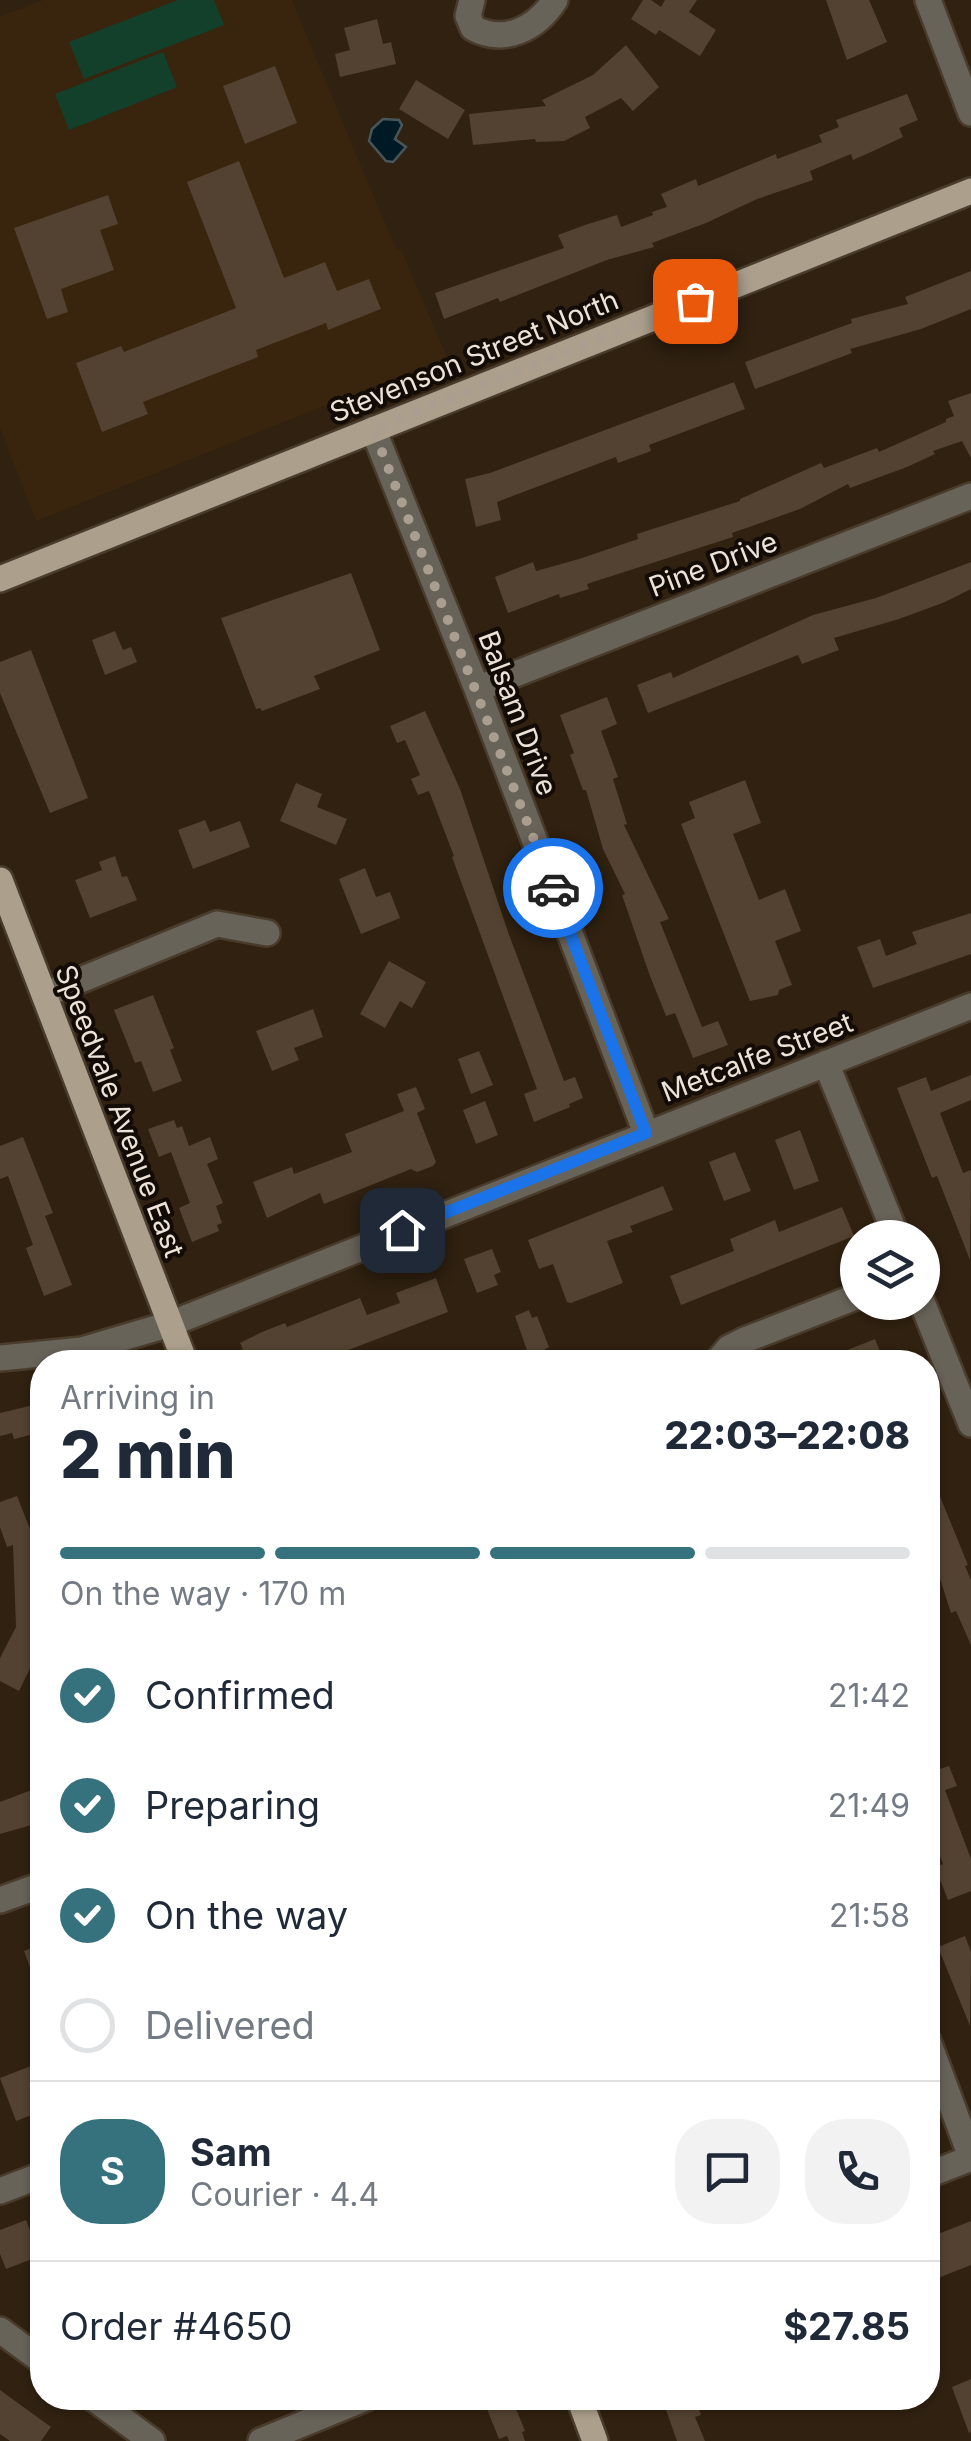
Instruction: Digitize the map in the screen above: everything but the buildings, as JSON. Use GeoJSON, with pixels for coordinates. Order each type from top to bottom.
{"type":"FeatureCollection","features":[{"type":"Feature","properties":{"kind":"main road","name":"Stevenson Street North"},"geometry":{"type":"LineString","coordinates":[[0,579],[971,191]]}},
{"type":"Feature","properties":{"kind":"main road","name":"Speedvale Avenue East"},"geometry":{"type":"LineString","coordinates":[[0,880],[180,1350]]}},
{"type":"Feature","properties":{"kind":"main road"},"geometry":{"type":"LineString","coordinates":[[584,2410],[595,2441]]}},
{"type":"Feature","properties":{"kind":"street"},"geometry":{"type":"LineString","coordinates":[[472,0],[468,16],[473,28],[497,36],[514,34],[537,22],[556,0]]}},
{"type":"Feature","properties":{"kind":"street"},"geometry":{"type":"LineString","coordinates":[[928,0],[971,113]]}},
{"type":"Feature","properties":{"kind":"street","name":"Balsam Drive"},"geometry":{"type":"LineString","coordinates":[[373,429],[477,688],[646,1133]]}},
{"type":"Feature","properties":{"kind":"street","name":"Pine Drive"},"geometry":{"type":"LineString","coordinates":[[477,688],[971,496]]}},
{"type":"Feature","properties":{"kind":"street"},"geometry":{"type":"LineString","coordinates":[[44,995],[216,924],[267,933]]}},
{"type":"Feature","properties":{"kind":"street","name":"Metcalfe Street"},"geometry":{"type":"LineString","coordinates":[[82,1350],[170,1324],[971,1006]]}},
{"type":"Feature","properties":{"kind":"street"},"geometry":{"type":"LineString","coordinates":[[826,1063],[890,1220]]}},
{"type":"Feature","properties":{"kind":"street"},"geometry":{"type":"LineString","coordinates":[[727,1350],[840,1303]]}},
{"type":"Feature","properties":{"kind":"street"},"geometry":{"type":"LineString","coordinates":[[929,1320],[971,1424]]}},
{"type":"Feature","properties":{"kind":"street","name":"Metcalfe Street"},"geometry":{"type":"LineString","coordinates":[[0,1358],[30,1355]]}},
{"type":"Feature","properties":{"kind":"street"},"geometry":{"type":"LineString","coordinates":[[0,1900],[30,1889]]}},
{"type":"Feature","properties":{"kind":"street"},"geometry":{"type":"LineString","coordinates":[[940,2074],[971,2157],[940,2170]]}},
{"type":"Feature","properties":{"kind":"street"},"geometry":{"type":"LineString","coordinates":[[0,2192],[30,2180]]}},
{"type":"Feature","properties":{"kind":"street"},"geometry":{"type":"LineString","coordinates":[[0,2330],[30,2352]]}},
{"type":"Feature","properties":{"kind":"street"},"geometry":{"type":"LineString","coordinates":[[109,2410],[152,2441]]}},
{"type":"Feature","properties":{"kind":"street"},"geometry":{"type":"LineString","coordinates":[[261,2441],[337,2410]]}},
{"type":"Feature","properties":{"kind":"shaded area"},"geometry":{"type":"Polygon","coordinates":[[[43,0],[292,0],[397,250],[401,249],[447,357],[36,521],[0,428],[0,17],[43,0]]]}},
{"type":"Feature","properties":{"kind":"green space"},"geometry":{"type":"Polygon","coordinates":[[[178,0],[214,0],[224,25],[84,79],[69,42],[178,0]]]}},
{"type":"Feature","properties":{"kind":"green space"},"geometry":{"type":"Polygon","coordinates":[[[163,52],[177,87],[69,130],[55,94],[163,52]]]}},
{"type":"Feature","properties":{"kind":"water"},"geometry":{"type":"Polygon","coordinates":[[[383,119],[399,120],[402,125],[395,139],[406,147],[393,162],[386,161],[369,141],[372,129],[383,119]]]}},
{"type":"Feature","properties":{"kind":"way so far"},"geometry":{"type":"LineString","coordinates":[[553,888],[373,429],[695,301]]}},
{"type":"Feature","properties":{"kind":"route"},"geometry":{"type":"LineString","coordinates":[[402,1230],[646,1133],[553,888]]}}]}
